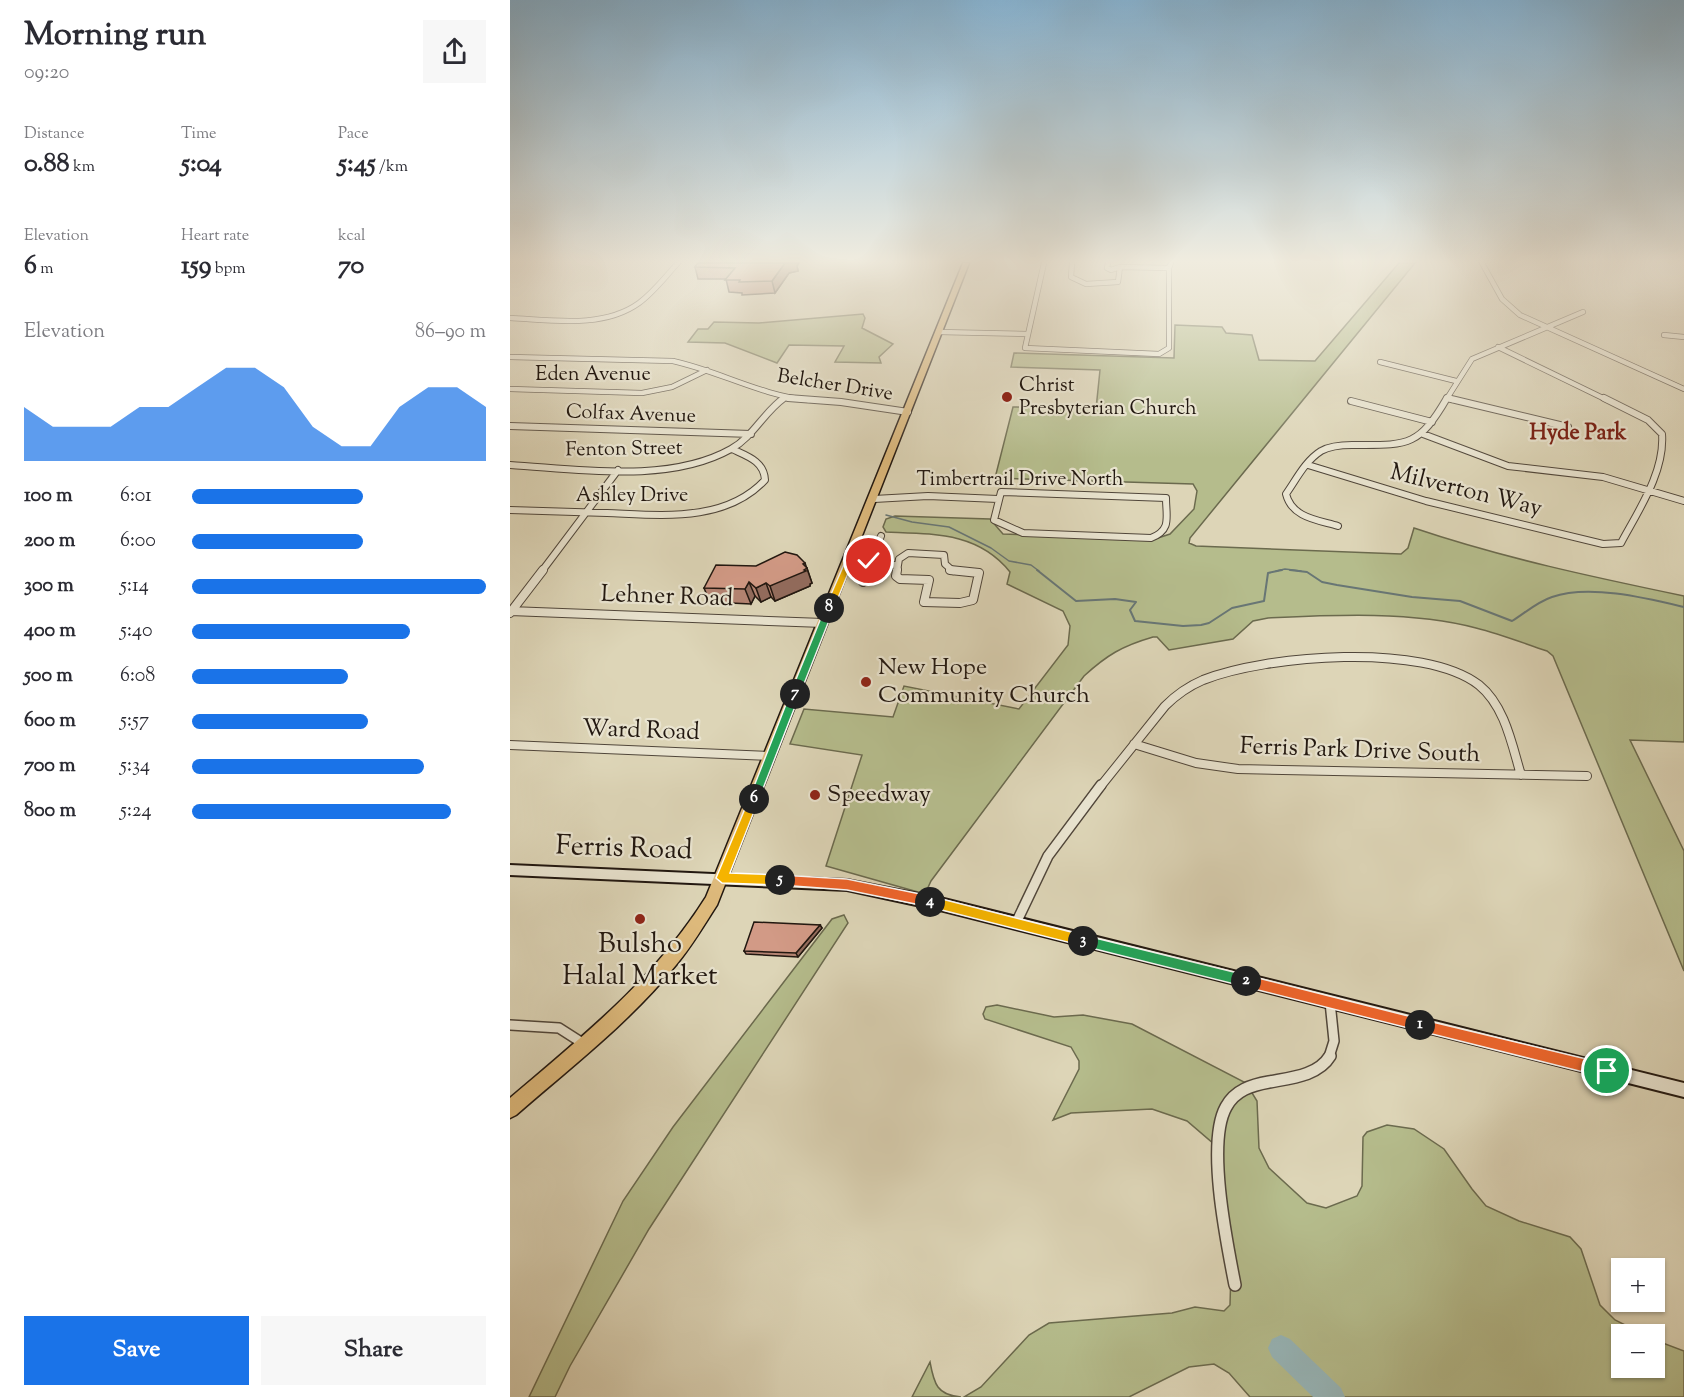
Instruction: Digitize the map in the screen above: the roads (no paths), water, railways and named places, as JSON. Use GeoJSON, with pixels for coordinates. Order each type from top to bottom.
{"type":"FeatureCollection","features":[{"type":"Feature","properties":{"kind":"main road"},"geometry":{"type":"LineString","coordinates":[[510,1109],[649,984],[682,948],[698,926],[722,878],[940,328]]}},
{"type":"Feature","properties":{"kind":"main road","name":"Ferris Road"},"geometry":{"type":"LineString","coordinates":[[510,870],[847,885],[903,895],[1684,1090]]}},
{"type":"Feature","properties":{"kind":"street"},"geometry":{"type":"LineString","coordinates":[[1028,328],[1024,345],[1034,350],[1159,354],[1169,348],[1169,328]]}},
{"type":"Feature","properties":{"kind":"street"},"geometry":{"type":"LineString","coordinates":[[1338,526],[1300,514],[1289,505],[1286,494],[1308,465],[1324,449],[1343,446],[1385,447],[1410,441],[1423,434],[1472,359],[1546,328]]}},
{"type":"Feature","properties":{"kind":"street"},"geometry":{"type":"LineString","coordinates":[[1546,328],[1684,389]]}},
{"type":"Feature","properties":{"kind":"street"},"geometry":{"type":"LineString","coordinates":[[939,332],[1027,334]]}},
{"type":"Feature","properties":{"kind":"street"},"geometry":{"type":"LineString","coordinates":[[1664,335],[1684,337]]}},
{"type":"Feature","properties":{"kind":"street"},"geometry":{"type":"LineString","coordinates":[[1498,347],[1652,422],[1662,432],[1664,450],[1648,489]]}},
{"type":"Feature","properties":{"kind":"street","name":"Belcher Drive"},"geometry":{"type":"LineString","coordinates":[[510,357],[673,361],[707,370],[784,398],[840,402],[908,412]]}},
{"type":"Feature","properties":{"kind":"street"},"geometry":{"type":"LineString","coordinates":[[1380,362],[1456,381]]}},
{"type":"Feature","properties":{"kind":"street","name":"Eden Avenue"},"geometry":{"type":"LineString","coordinates":[[510,390],[642,393],[672,387],[707,370]]}},
{"type":"Feature","properties":{"kind":"street","name":"Fenton Street"},"geometry":{"type":"LineString","coordinates":[[510,465],[618,470],[685,467],[732,450],[751,434],[762,416],[773,405],[784,398]]}},
{"type":"Feature","properties":{"kind":"street"},"geometry":{"type":"LineString","coordinates":[[1446,398],[1568,427]]}},
{"type":"Feature","properties":{"kind":"street"},"geometry":{"type":"LineString","coordinates":[[1351,401],[1432,422]]}},
{"type":"Feature","properties":{"kind":"street","name":"Colfax Avenue"},"geometry":{"type":"LineString","coordinates":[[510,426],[751,434]]}},
{"type":"Feature","properties":{"kind":"street"},"geometry":{"type":"LineString","coordinates":[[1423,434],[1508,466],[1603,477],[1684,501]]}},
{"type":"Feature","properties":{"kind":"street","name":"Ashley Drive"},"geometry":{"type":"LineString","coordinates":[[510,510],[690,514],[719,508],[748,496],[765,480],[766,471],[761,463],[732,450]]}},
{"type":"Feature","properties":{"kind":"street","name":"Milverton Way"},"geometry":{"type":"LineString","coordinates":[[1308,465],[1426,501],[1603,544],[1616,545],[1621,543],[1648,489]]}},
{"type":"Feature","properties":{"kind":"street"},"geometry":{"type":"LineString","coordinates":[[510,611],[618,470]]}},
{"type":"Feature","properties":{"kind":"street","name":"Timbertrail Drive North"},"geometry":{"type":"LineString","coordinates":[[1000,492],[1166,498],[1166,528],[1151,538],[1023,533],[994,520],[998,500],[1000,492]]}},
{"type":"Feature","properties":{"kind":"street","name":"Timbertrail Drive North"},"geometry":{"type":"LineString","coordinates":[[874,499],[916,496],[998,500]]}},
{"type":"Feature","properties":{"kind":"street"},"geometry":{"type":"LineString","coordinates":[[863,582],[880,536]]}},
{"type":"Feature","properties":{"kind":"street"},"geometry":{"type":"LineString","coordinates":[[908,554],[944,555],[945,564],[951,571],[979,573],[973,600],[960,603],[924,602],[929,580],[900,579],[896,576],[896,565],[898,559],[908,554]]}},
{"type":"Feature","properties":{"kind":"street"},"geometry":{"type":"LineString","coordinates":[[848,563],[896,565]]}},
{"type":"Feature","properties":{"kind":"street","name":"Lehner Road"},"geometry":{"type":"LineString","coordinates":[[510,611],[824,623]]}},
{"type":"Feature","properties":{"kind":"street"},"geometry":{"type":"LineString","coordinates":[[1016,923],[1039,873],[1063,837],[1148,725],[1178,694],[1207,678],[1261,664],[1318,659],[1412,662],[1446,668],[1467,677],[1484,690],[1495,705],[1521,775]]}},
{"type":"Feature","properties":{"kind":"street","name":"Ferris Park Drive South"},"geometry":{"type":"LineString","coordinates":[[1134,744],[1196,763],[1238,769],[1587,776]]}},
{"type":"Feature","properties":{"kind":"street","name":"Ward Road"},"geometry":{"type":"LineString","coordinates":[[510,745],[770,756]]}},
{"type":"Feature","properties":{"kind":"street"},"geometry":{"type":"LineString","coordinates":[[1235,1285],[1221,1207],[1220,1134],[1225,1108],[1242,1090],[1323,1066],[1332,1055],[1334,1040],[1330,1002]]}},
{"type":"Feature","properties":{"kind":"street"},"geometry":{"type":"LineString","coordinates":[[510,1025],[559,1028],[584,1044]]}},
{"type":"Feature","properties":{"kind":"waterway"},"geometry":{"type":"LineString","coordinates":[[886,515],[912,522],[949,527],[991,548],[1009,561],[1031,565],[1039,571]]}},
{"type":"Feature","properties":{"kind":"waterway"},"geometry":{"type":"LineString","coordinates":[[1276,571],[1285,569],[1301,571]]}},
{"type":"Feature","properties":{"kind":"waterway"},"geometry":{"type":"LineString","coordinates":[[1037,570],[1076,601],[1115,599],[1136,602],[1130,610],[1135,621],[1183,626],[1209,623],[1232,608],[1264,601],[1268,573],[1282,570]]}},
{"type":"Feature","properties":{"kind":"waterway"},"geometry":{"type":"LineString","coordinates":[[1290,570],[1307,572],[1322,582],[1337,585],[1412,597],[1460,601],[1512,621],[1547,599],[1567,593],[1618,594],[1684,607]]}},
{"type":"Feature","properties":{"kind":"waterway"},"geometry":{"type":"LineString","coordinates":[[1281,1348],[1332,1397]]}},
{"type":"Feature","properties":{"kind":"place","name":"Christ Presbyterian Church"},"geometry":{"type":"Point","coordinates":[1007,397]}},
{"type":"Feature","properties":{"kind":"place","name":"New Hope Community Church"},"geometry":{"type":"Point","coordinates":[866,682]}},
{"type":"Feature","properties":{"kind":"place","name":"Speedway"},"geometry":{"type":"Point","coordinates":[815,795]}},
{"type":"Feature","properties":{"kind":"place","name":"Bulsho Halal Market"},"geometry":{"type":"Point","coordinates":[640,919]}},
{"type":"Feature","properties":{"kind":"district","name":"Hyde Park"},"geometry":{"type":"Point","coordinates":[1578,434]}}]}
